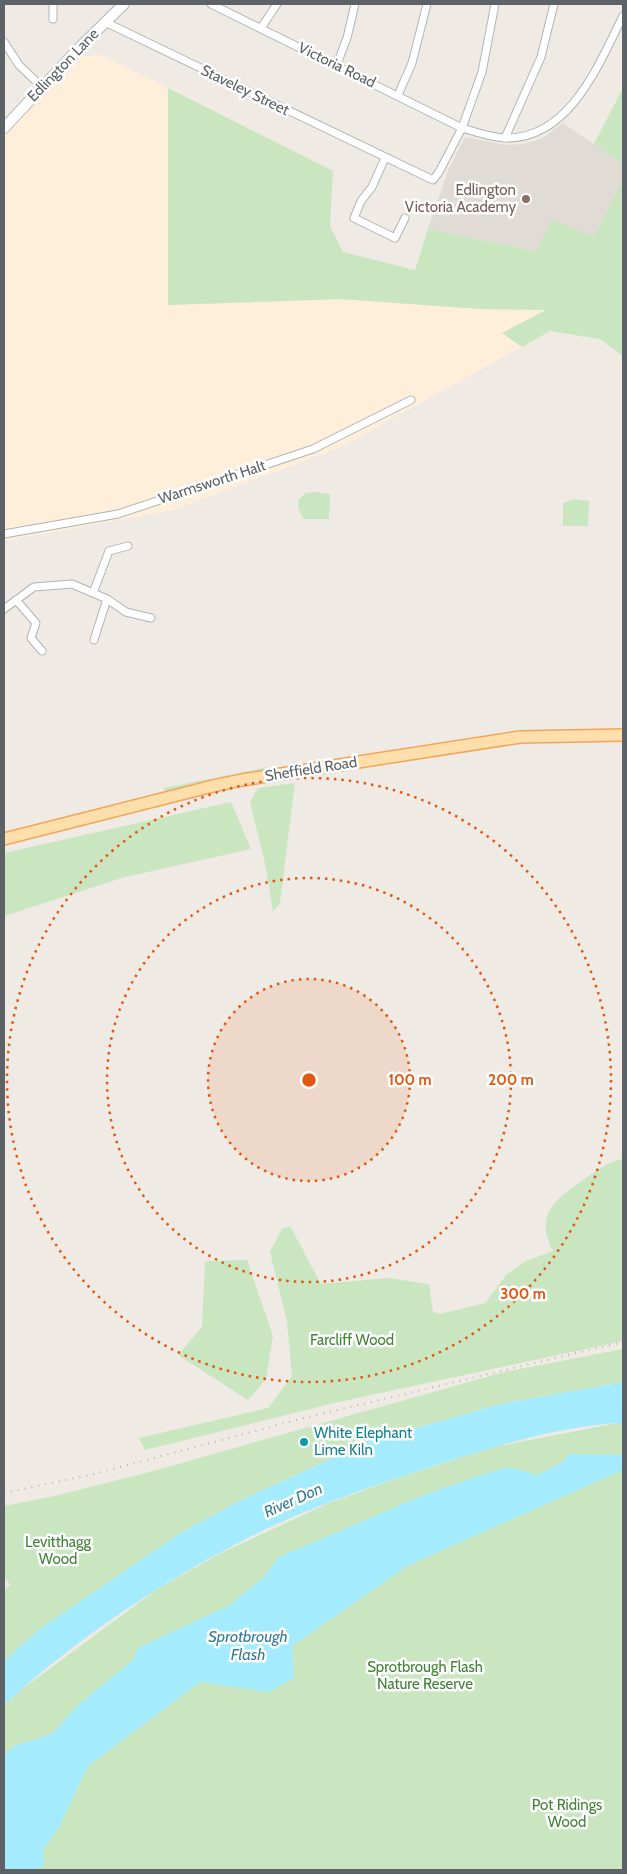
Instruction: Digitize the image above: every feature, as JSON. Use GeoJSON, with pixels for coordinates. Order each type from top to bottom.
{"type":"FeatureCollection","features":[{"type":"Feature","properties":{"kind":"main road","name":"Edlington Lane"},"geometry":{"type":"LineString","coordinates":[[4,128],[124,4]]}},
{"type":"Feature","properties":{"kind":"main road","name":"Sheffield Road"},"geometry":{"type":"LineString","coordinates":[[4,839],[242,780],[520,737],[623,735]]}},
{"type":"Feature","properties":{"kind":"street"},"geometry":{"type":"LineString","coordinates":[[53,4],[53,19]]}},
{"type":"Feature","properties":{"kind":"street","name":"Victoria Road"},"geometry":{"type":"LineString","coordinates":[[211,4],[337,64],[462,128],[505,138],[522,138],[540,132],[564,113],[590,81],[623,16]]}},
{"type":"Feature","properties":{"kind":"street"},"geometry":{"type":"LineString","coordinates":[[261,28],[270,11],[277,4]]}},
{"type":"Feature","properties":{"kind":"street"},"geometry":{"type":"LineString","coordinates":[[337,64],[347,38],[355,4]]}},
{"type":"Feature","properties":{"kind":"street"},"geometry":{"type":"LineString","coordinates":[[398,95],[419,41],[427,4]]}},
{"type":"Feature","properties":{"kind":"street"},"geometry":{"type":"LineString","coordinates":[[462,128],[482,72],[495,4]]}},
{"type":"Feature","properties":{"kind":"street"},"geometry":{"type":"LineString","coordinates":[[505,138],[541,57],[554,4]]}},
{"type":"Feature","properties":{"kind":"street","name":"Staveley Street"},"geometry":{"type":"LineString","coordinates":[[105,22],[434,180],[462,128]]}},
{"type":"Feature","properties":{"kind":"street"},"geometry":{"type":"LineString","coordinates":[[4,42],[19,65],[42,87]]}},
{"type":"Feature","properties":{"kind":"street"},"geometry":{"type":"LineString","coordinates":[[385,158],[372,187],[360,201],[354,218],[395,238],[406,218]]}},
{"type":"Feature","properties":{"kind":"street","name":"Warmsworth Halt"},"geometry":{"type":"LineString","coordinates":[[4,534],[118,514],[313,449],[411,400]]}},
{"type":"Feature","properties":{"kind":"street"},"geometry":{"type":"LineString","coordinates":[[93,593],[109,551],[128,546]]}},
{"type":"Feature","properties":{"kind":"street"},"geometry":{"type":"LineString","coordinates":[[4,607],[34,587],[72,584],[107,599],[126,612],[151,618]]}},
{"type":"Feature","properties":{"kind":"street"},"geometry":{"type":"LineString","coordinates":[[94,640],[107,599]]}},
{"type":"Feature","properties":{"kind":"street"},"geometry":{"type":"LineString","coordinates":[[16,600],[36,623],[31,638],[42,650]]}},
{"type":"Feature","properties":{"kind":"shaded area"},"geometry":{"type":"Polygon","coordinates":[[[101,55],[168,88],[168,305],[341,299],[480,309],[547,310],[502,333],[522,347],[339,448],[173,510],[4,541],[4,128],[69,58],[101,55]]]}},
{"type":"Feature","properties":{"kind":"shaded area","name":"Edlington Victoria Academy"},"geometry":{"type":"Polygon","coordinates":[[[563,123],[623,164],[623,178],[594,237],[536,251],[428,229],[448,171],[465,137],[504,145],[524,144],[543,138],[563,123]]]}},
{"type":"Feature","properties":{"kind":"green space"},"geometry":{"type":"Polygon","coordinates":[[[168,88],[333,171],[330,226],[343,252],[415,270],[428,229],[536,251],[552,220],[594,237],[623,178],[623,326],[621,327],[623,329],[623,356],[600,339],[550,331],[522,347],[502,333],[546,310],[480,309],[341,299],[168,305],[168,88]]]}},
{"type":"Feature","properties":{"kind":"green space"},"geometry":{"type":"Polygon","coordinates":[[[623,88],[623,164],[594,144],[623,88]]]}},
{"type":"Feature","properties":{"kind":"green space"},"geometry":{"type":"Polygon","coordinates":[[[306,493],[330,494],[329,519],[304,519],[298,508],[299,499],[306,493]]]}},
{"type":"Feature","properties":{"kind":"green space"},"geometry":{"type":"Polygon","coordinates":[[[575,499],[589,501],[588,526],[563,526],[563,503],[575,499]]]}},
{"type":"Feature","properties":{"kind":"green space"},"geometry":{"type":"Polygon","coordinates":[[[268,767],[269,773],[165,794],[164,788],[268,767]]]}},
{"type":"Feature","properties":{"kind":"green space"},"geometry":{"type":"Polygon","coordinates":[[[295,783],[280,903],[273,912],[266,868],[250,802],[258,788],[295,783]]]}},
{"type":"Feature","properties":{"kind":"green space"},"geometry":{"type":"Polygon","coordinates":[[[231,802],[251,849],[125,877],[4,916],[4,853],[231,802]]]}},
{"type":"Feature","properties":{"kind":"green space","name":"Farcliff Wood"},"geometry":{"type":"Polygon","coordinates":[[[623,1159],[623,1341],[334,1403],[145,1450],[139,1438],[268,1408],[292,1376],[287,1321],[270,1252],[282,1229],[290,1226],[321,1284],[388,1278],[429,1284],[433,1312],[440,1314],[485,1303],[507,1274],[526,1261],[553,1251],[547,1238],[546,1227],[547,1217],[551,1208],[566,1193],[599,1169],[623,1159]]]}},
{"type":"Feature","properties":{"kind":"green space"},"geometry":{"type":"Polygon","coordinates":[[[247,1260],[273,1336],[266,1379],[248,1400],[178,1355],[202,1327],[205,1261],[247,1260]]]}},
{"type":"Feature","properties":{"kind":"green space","name":"Levitthagg Wood"},"geometry":{"type":"Polygon","coordinates":[[[623,1349],[623,1382],[501,1404],[370,1441],[235,1503],[179,1534],[4,1661],[4,1589],[11,1585],[4,1578],[4,1506],[59,1495],[153,1471],[504,1372],[623,1349]]]}},
{"type":"Feature","properties":{"kind":"green space","name":"Sprotbrough Flash Nature Reserve"},"geometry":{"type":"Polygon","coordinates":[[[623,1423],[623,1870],[4,1870],[4,1705],[21,1690],[156,1590],[219,1554],[329,1503],[398,1478],[494,1447],[623,1423]]]}},
{"type":"Feature","properties":{"kind":"water","name":"River Don"},"geometry":{"type":"Polygon","coordinates":[[[623,1382],[623,1423],[555,1432],[486,1449],[368,1488],[270,1527],[213,1556],[119,1614],[89,1635],[4,1705],[4,1661],[40,1629],[179,1534],[235,1503],[370,1441],[501,1404],[623,1382]]]}},
{"type":"Feature","properties":{"kind":"water","name":"Sprotbrough Flash"},"geometry":{"type":"Polygon","coordinates":[[[569,1454],[623,1455],[623,1470],[409,1565],[292,1646],[294,1678],[269,1692],[200,1682],[88,1766],[59,1827],[43,1850],[44,1866],[34,1870],[4,1870],[4,1756],[14,1746],[52,1734],[77,1706],[133,1660],[138,1648],[230,1605],[263,1578],[279,1557],[424,1495],[508,1467],[537,1475],[563,1462],[569,1454]]]}},
{"type":"Feature","properties":{"kind":"railway"},"geometry":{"type":"LineString","coordinates":[[4,1493],[94,1474],[304,1418],[623,1342]]}},
{"type":"Feature","properties":{"kind":"place","name":"Edlington Victoria Academy"},"geometry":{"type":"Point","coordinates":[526,199]}},
{"type":"Feature","properties":{"kind":"place","name":"White Elephant Lime Kiln"},"geometry":{"type":"Point","coordinates":[304,1442]}},
{"type":"Feature","properties":{"kind":"park label","name":"Pot Ridings Wood"},"geometry":{"type":"Point","coordinates":[567,1814]}}]}
